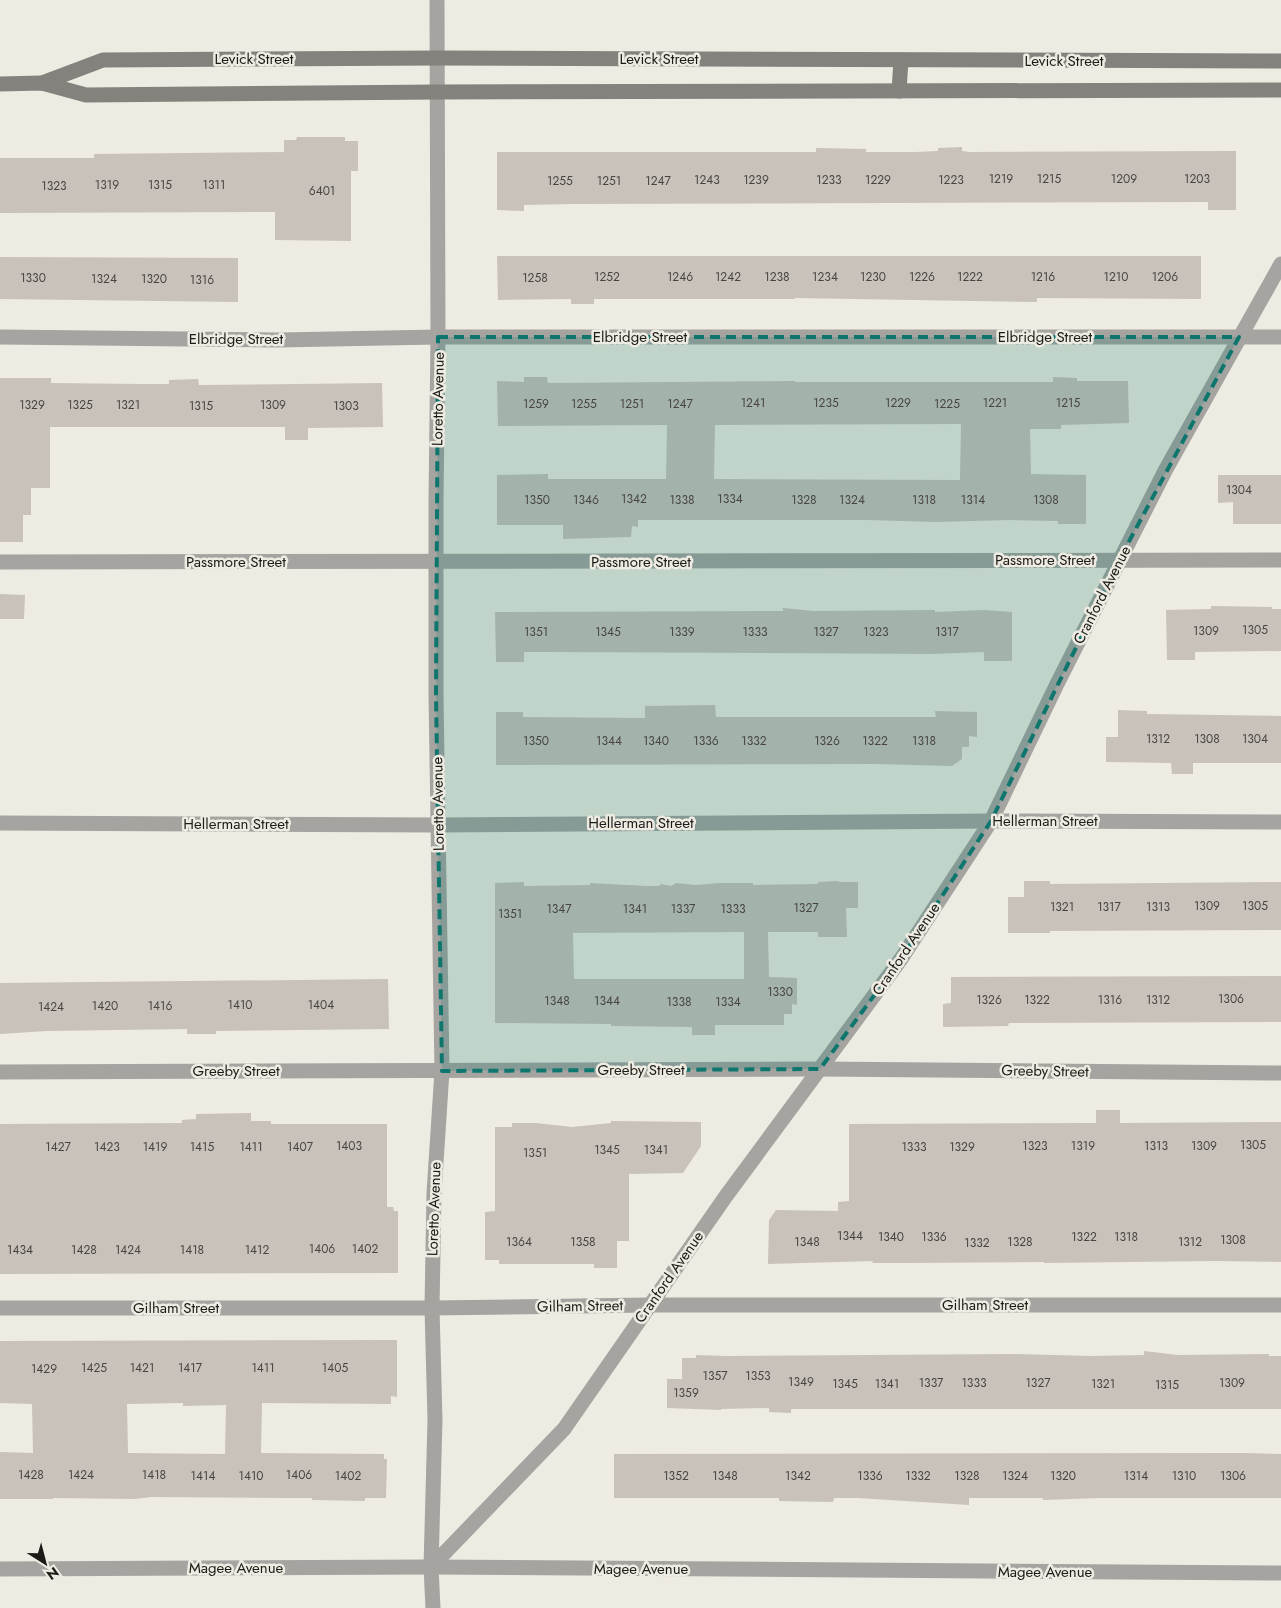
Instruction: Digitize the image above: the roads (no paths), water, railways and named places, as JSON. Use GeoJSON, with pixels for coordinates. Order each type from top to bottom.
{"type":"FeatureCollection","features":[{"type":"Feature","properties":{"kind":"main road","name":"Levick Street"},"geometry":{"type":"LineString","coordinates":[[42,83],[103,60],[438,58],[1281,61]]}},
{"type":"Feature","properties":{"kind":"main road"},"geometry":{"type":"LineString","coordinates":[[899,91],[901,60]]}},
{"type":"Feature","properties":{"kind":"main road","name":"Levick Street"},"geometry":{"type":"LineString","coordinates":[[0,84],[42,83],[86,95],[438,92],[1281,90]]}},
{"type":"Feature","properties":{"kind":"street","name":"Loretto Avenue"},"geometry":{"type":"LineString","coordinates":[[433,1608],[431,1568],[435,1420],[432,1308],[434,1193],[442,1071],[436,696],[437,0]]}},
{"type":"Feature","properties":{"kind":"street","name":"Cranford Avenue"},"geometry":{"type":"LineString","coordinates":[[431,1568],[564,1428],[649,1305],[900,959],[991,821],[1119,560],[1171,461],[1281,264]]}},
{"type":"Feature","properties":{"kind":"street","name":"Elbridge Street"},"geometry":{"type":"LineString","coordinates":[[0,337],[279,340],[438,337],[1281,337]]}},
{"type":"Feature","properties":{"kind":"street","name":"Passmore Street"},"geometry":{"type":"LineString","coordinates":[[0,562],[1281,560]]}},
{"type":"Feature","properties":{"kind":"street","name":"Hellerman Street"},"geometry":{"type":"LineString","coordinates":[[0,823],[438,825],[991,821],[1281,822]]}},
{"type":"Feature","properties":{"kind":"street","name":"Greeby Street"},"geometry":{"type":"LineString","coordinates":[[0,1072],[820,1069],[1281,1073]]}},
{"type":"Feature","properties":{"kind":"street","name":"Gilham Street"},"geometry":{"type":"LineString","coordinates":[[0,1308],[1281,1305]]}},
{"type":"Feature","properties":{"kind":"street","name":"Magee Avenue"},"geometry":{"type":"LineString","coordinates":[[0,1569],[431,1568],[1281,1573]]}}]}
